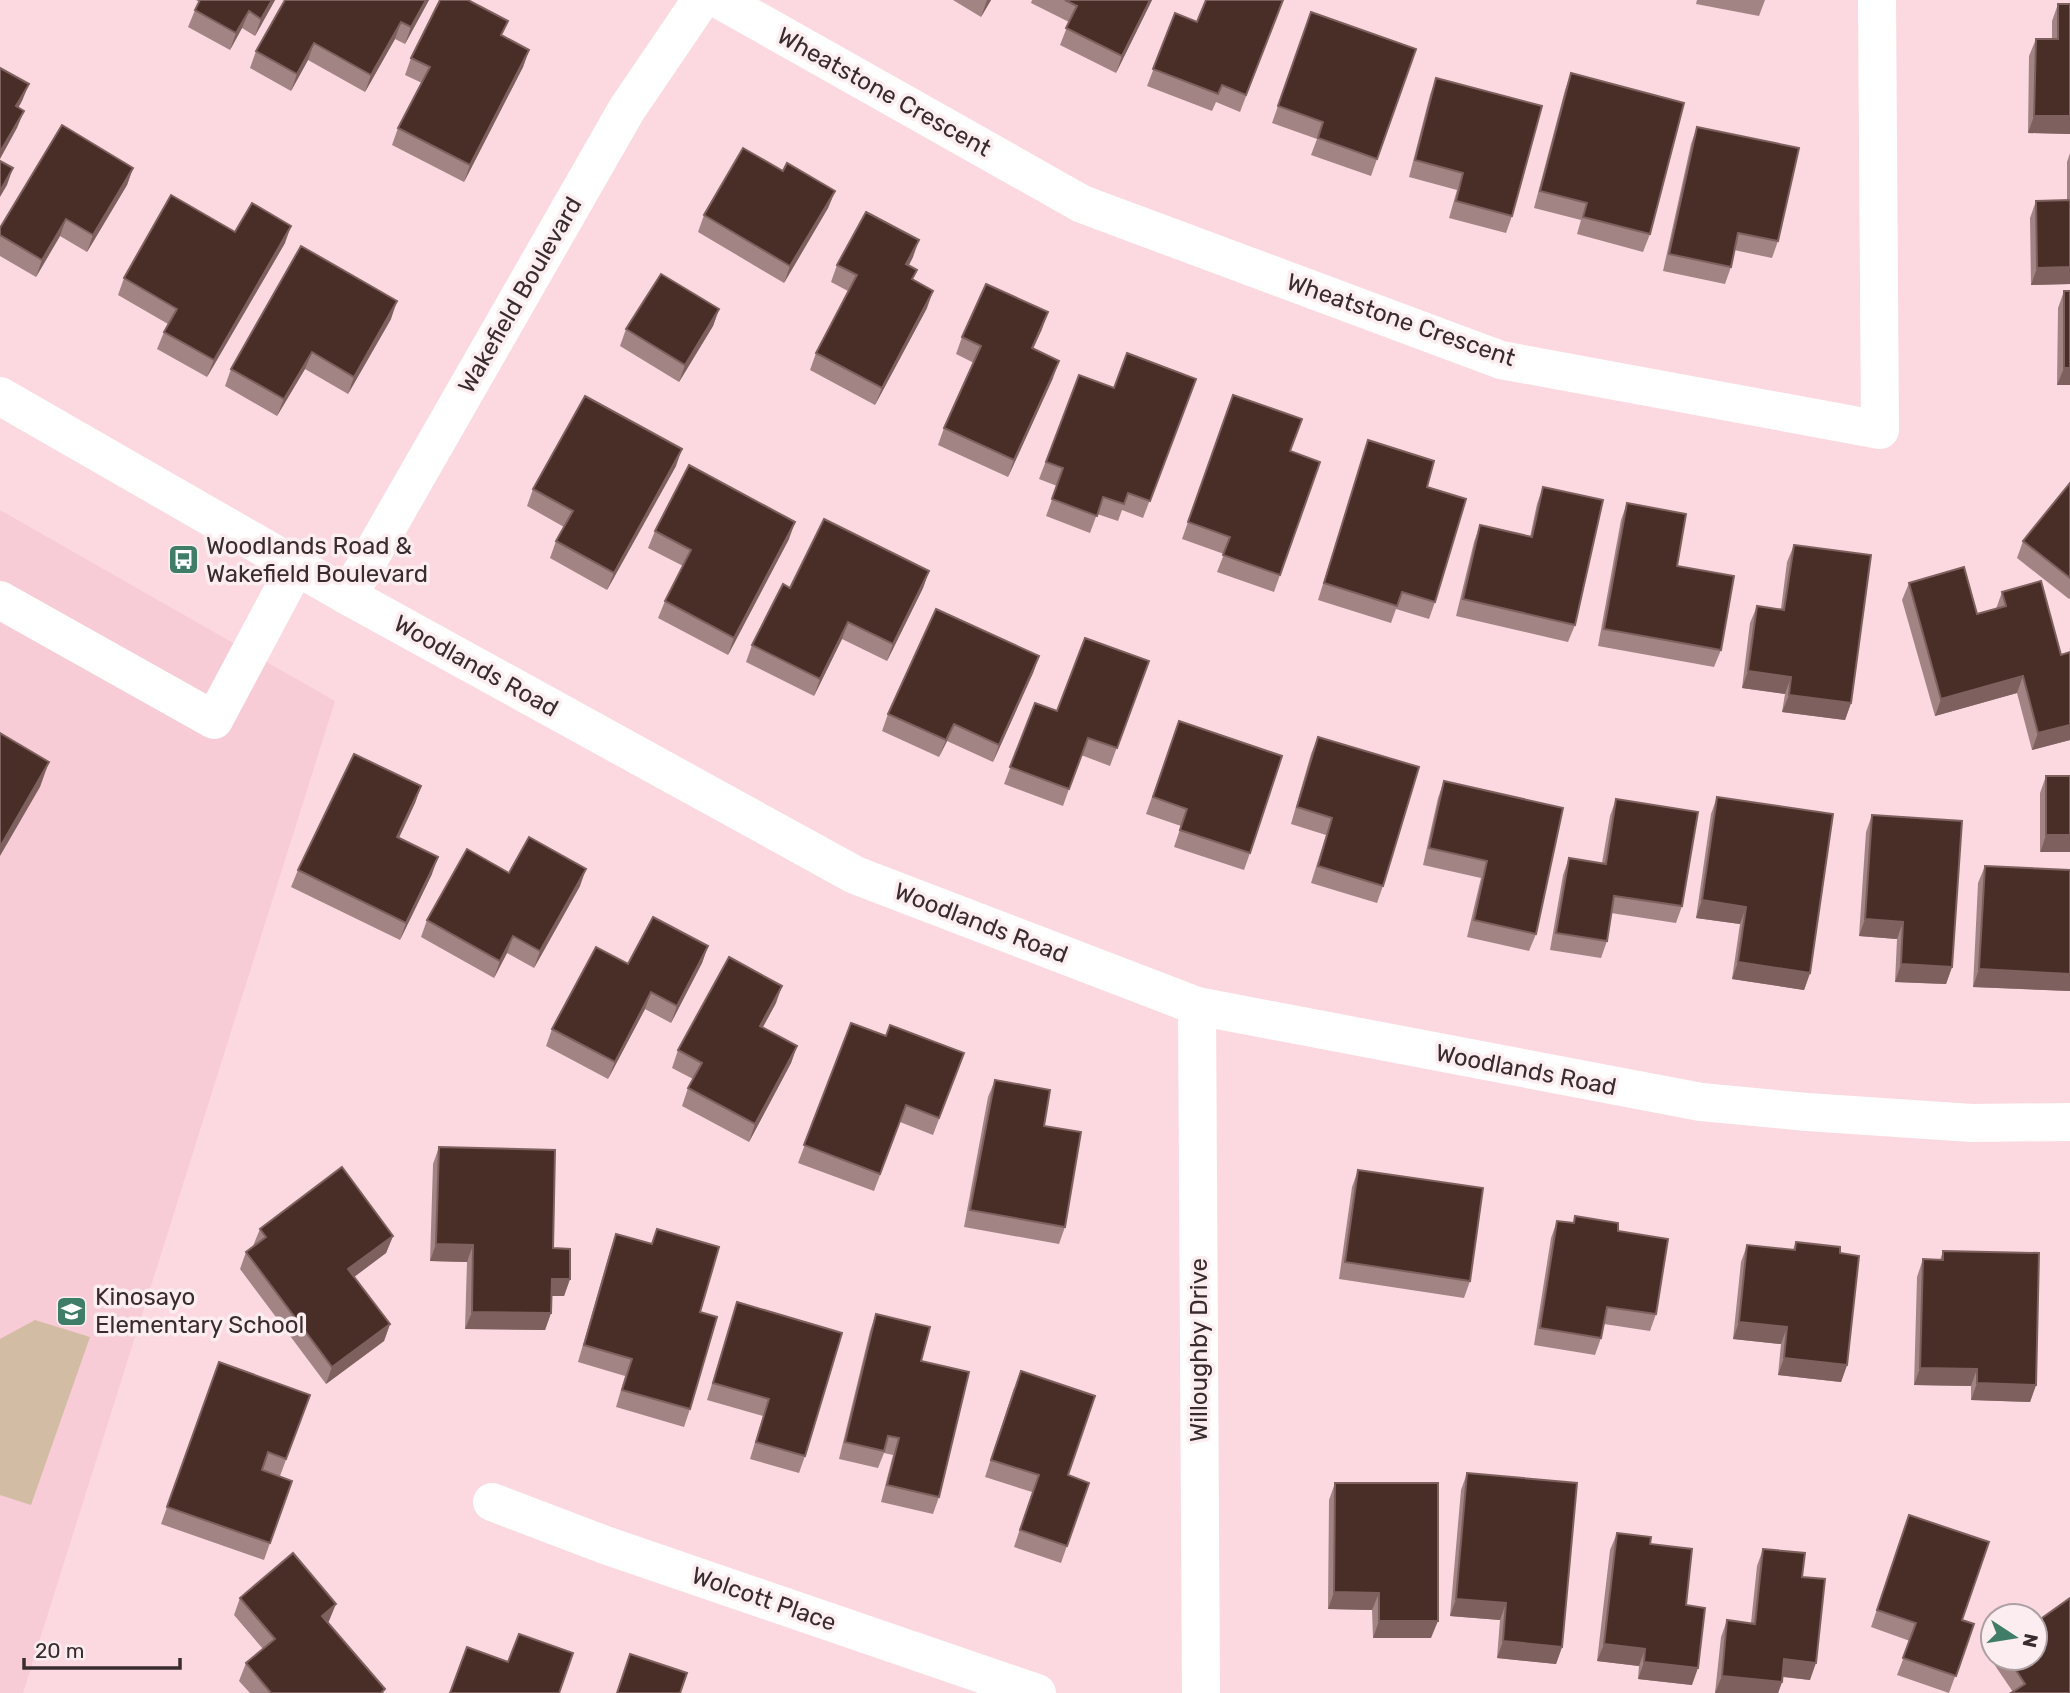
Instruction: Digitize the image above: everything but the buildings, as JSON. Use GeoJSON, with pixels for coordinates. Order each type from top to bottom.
{"type":"FeatureCollection","features":[{"type":"Feature","properties":{"kind":"street","name":"Wakefield Boulevard"},"geometry":{"type":"LineString","coordinates":[[348,596],[627,109],[701,0]]}},
{"type":"Feature","properties":{"kind":"street","name":"Wheatstone Crescent"},"geometry":{"type":"LineString","coordinates":[[720,0],[1082,204],[1501,360],[1880,430],[1877,0]]}},
{"type":"Feature","properties":{"kind":"street","name":"Woodlands Road"},"geometry":{"type":"LineString","coordinates":[[0,396],[348,596],[855,875],[1197,1006],[1701,1102],[1972,1123],[2070,1122]]}},
{"type":"Feature","properties":{"kind":"street"},"geometry":{"type":"LineString","coordinates":[[0,600],[214,720],[296,566]]}},
{"type":"Feature","properties":{"kind":"street","name":"Willoughby Drive"},"geometry":{"type":"LineString","coordinates":[[1197,1006],[1201,1693]]}},
{"type":"Feature","properties":{"kind":"street","name":"Wolcott Place"},"geometry":{"type":"LineString","coordinates":[[492,1502],[606,1545],[1037,1693]]}},
{"type":"Feature","properties":{"kind":"shaded area","name":"Kinosayo Elementary School"},"geometry":{"type":"Polygon","coordinates":[[[0,510],[335,701],[23,1693],[0,1693],[0,510]]]}},
{"type":"Feature","properties":{"kind":"shaded area"},"geometry":{"type":"Polygon","coordinates":[[[35,1320],[90,1337],[31,1505],[0,1495],[0,1339],[35,1320]]]}},
{"type":"Feature","properties":{"kind":"place","name":"Woodlands Road & Wakefield Boulevard"},"geometry":{"type":"Point","coordinates":[183,560]}},
{"type":"Feature","properties":{"kind":"place","name":"Kinosayo Elementary School"},"geometry":{"type":"Point","coordinates":[72,1311]}}]}
